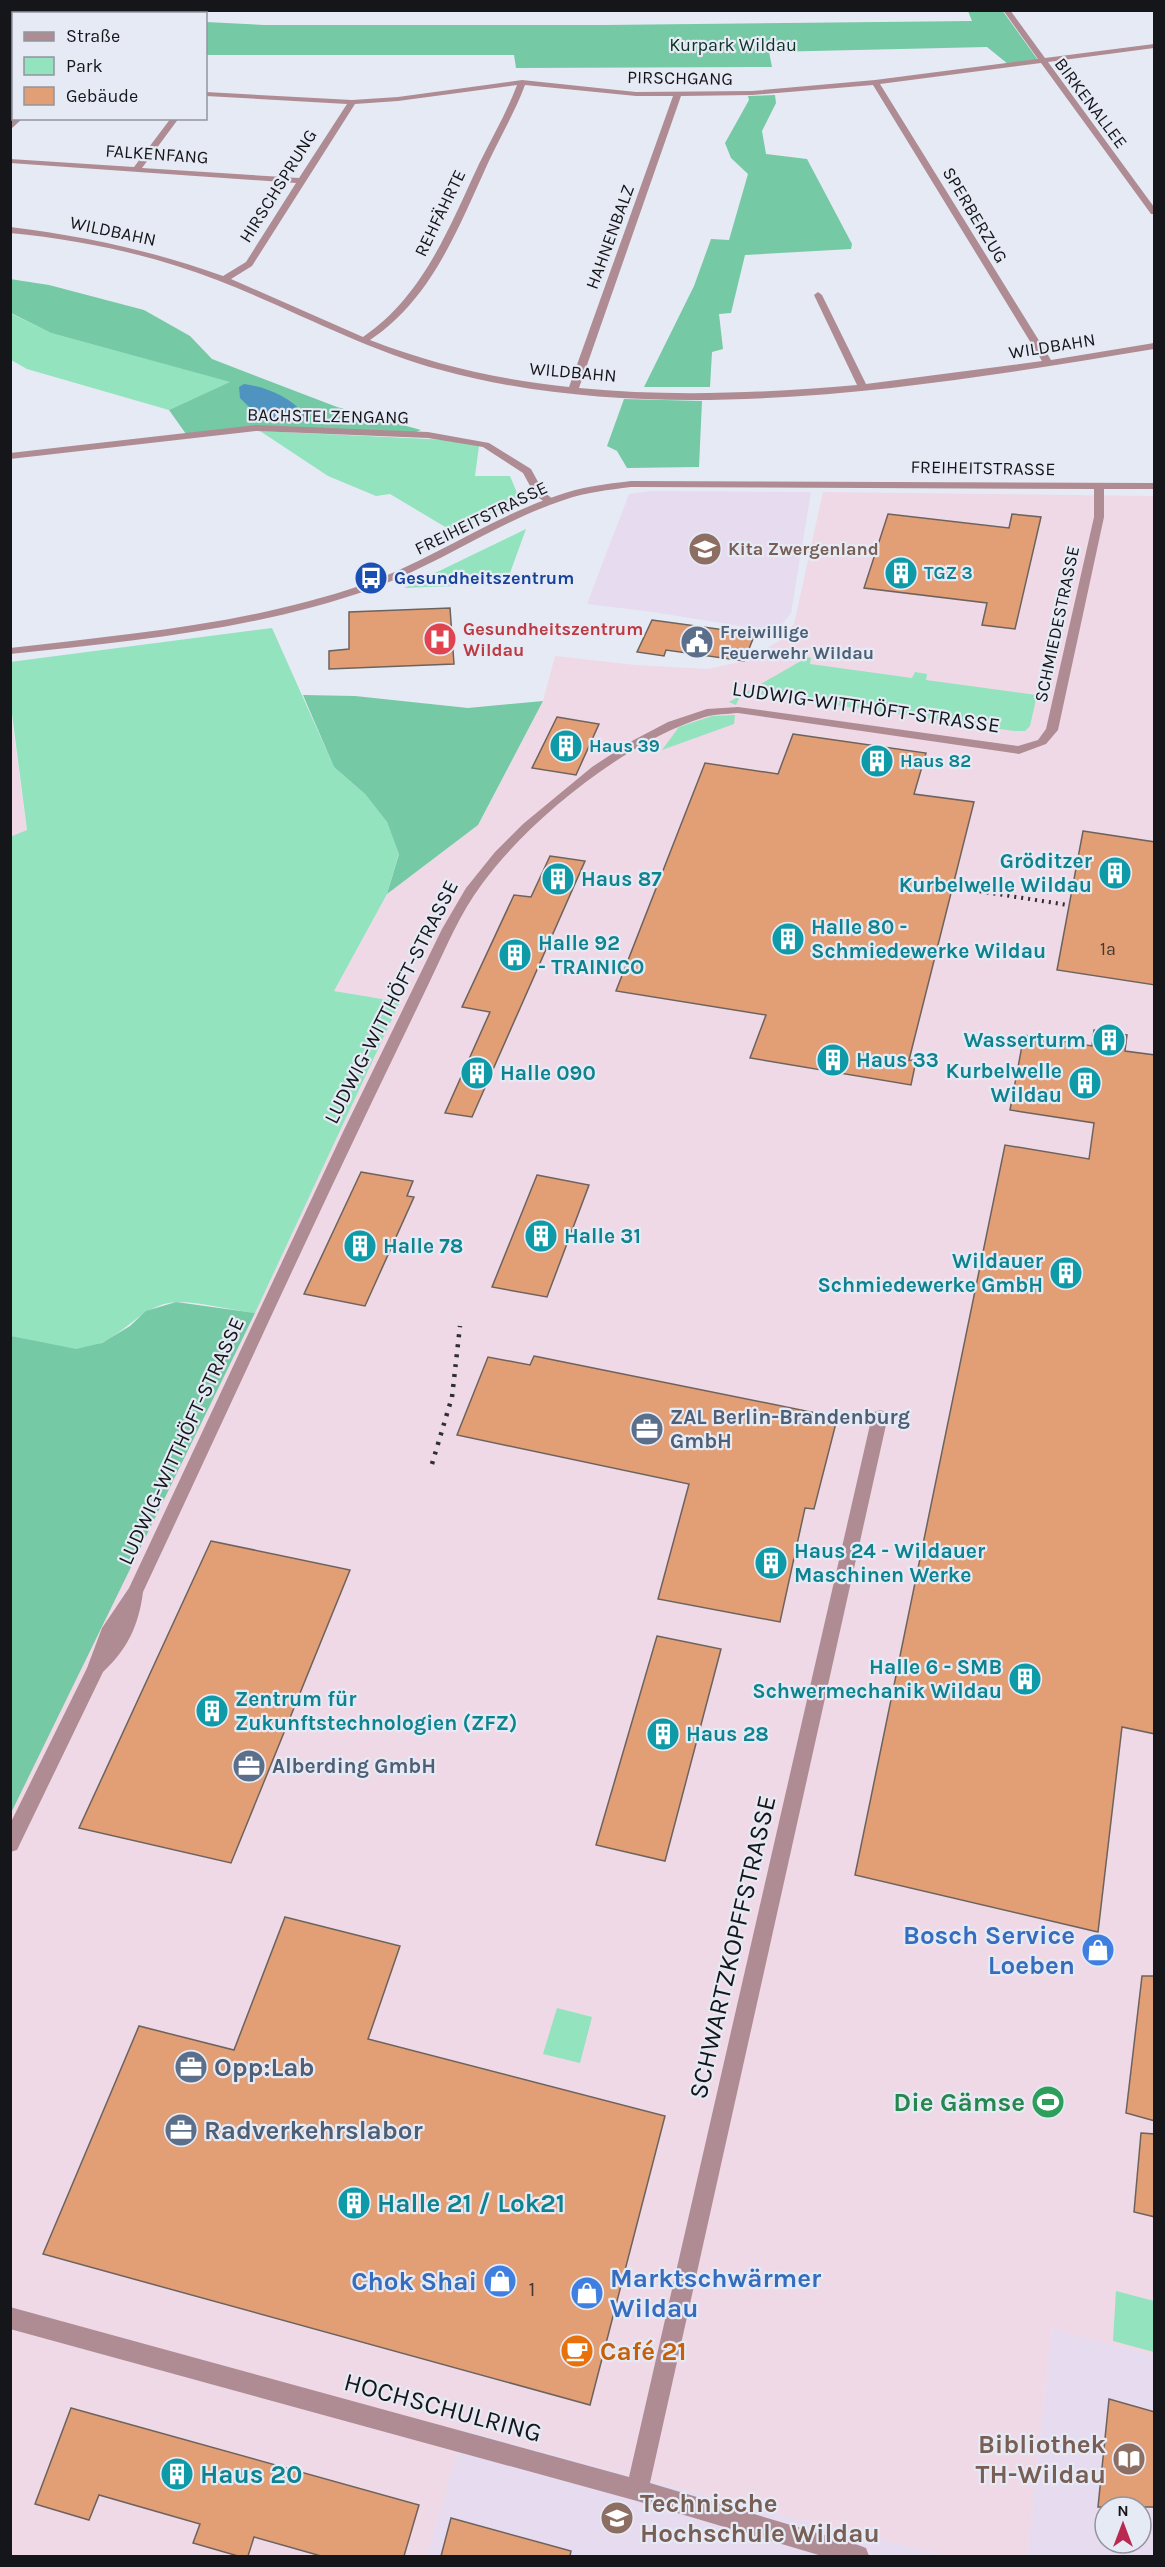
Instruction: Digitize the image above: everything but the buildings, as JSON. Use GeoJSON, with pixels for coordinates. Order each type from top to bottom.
{"type":"FeatureCollection","features":[{"type":"Feature","properties":{"kind":"street","name":"BIRKENALLEE"},"geometry":{"type":"LineString","coordinates":[[1006,10],[1041,61],[1155,212]]}},
{"type":"Feature","properties":{"kind":"street","name":"PIRSCHGANG"},"geometry":{"type":"LineString","coordinates":[[207,94],[352,102],[398,99],[522,82],[636,94],[752,93],[875,82],[1155,46]]}},
{"type":"Feature","properties":{"kind":"street","name":"REHFÄHRTE"},"geometry":{"type":"LineString","coordinates":[[363,341],[378,332],[401,311],[428,276],[522,82]]}},
{"type":"Feature","properties":{"kind":"street","name":"SPERBERZUG"},"geometry":{"type":"LineString","coordinates":[[875,82],[1048,363]]}},
{"type":"Feature","properties":{"kind":"street","name":"HAHNENBALZ"},"geometry":{"type":"LineString","coordinates":[[573,390],[677,94]]}},
{"type":"Feature","properties":{"kind":"street","name":"HIRSCHSPRUNG"},"geometry":{"type":"LineString","coordinates":[[225,280],[249,264],[352,102]]}},
{"type":"Feature","properties":{"kind":"street"},"geometry":{"type":"LineString","coordinates":[[137,169],[174,120]]}},
{"type":"Feature","properties":{"kind":"street","name":"FALKENFANG"},"geometry":{"type":"LineString","coordinates":[[10,161],[302,181]]}},
{"type":"Feature","properties":{"kind":"street","name":"WILDBAHN"},"geometry":{"type":"LineString","coordinates":[[10,230],[121,247],[225,280],[363,341],[423,363],[467,374],[573,390],[704,395],[863,388],[1155,346]]}},
{"type":"Feature","properties":{"kind":"street"},"geometry":{"type":"LineString","coordinates":[[818,295],[863,388]]}},
{"type":"Feature","properties":{"kind":"street","name":"BACHSTELZENGANG"},"geometry":{"type":"LineString","coordinates":[[10,456],[256,428],[428,435],[486,445],[527,471],[539,493],[550,501]]}},
{"type":"Feature","properties":{"kind":"street","name":"FREIHEITSTRASSE"},"geometry":{"type":"LineString","coordinates":[[10,651],[192,629],[306,606],[368,586],[422,564],[550,501],[590,490],[640,483],[1155,486]]}},
{"type":"Feature","properties":{"kind":"street","name":"SCHMIEDESTRASSE"},"geometry":{"type":"LineString","coordinates":[[1019,750],[1042,742],[1052,730],[1099,517],[1101,494],[1099,486]]}},
{"type":"Feature","properties":{"kind":"street","name":"LUDWIG-WITTHÖFT-STRASSE"},"geometry":{"type":"LineString","coordinates":[[10,1844],[96,1668],[120,1645],[132,1617],[135,1592],[373,1083],[455,917],[481,876],[507,845],[536,818],[608,762],[660,730],[714,710],[738,710],[1019,750]]}},
{"type":"Feature","properties":{"kind":"street","name":"SCHWARTZKOPFFSTRASSE"},"geometry":{"type":"LineString","coordinates":[[637,2490],[880,1416]]}},
{"type":"Feature","properties":{"kind":"street","name":"HOCHSCHULRING"},"geometry":{"type":"LineString","coordinates":[[10,2318],[637,2490],[858,2556]]}},
{"type":"Feature","properties":{"kind":"shaded area","name":"Kita Zwergenland"},"geometry":{"type":"Polygon","coordinates":[[[651,491],[811,492],[791,613],[776,632],[587,604],[629,494],[651,491]]]}},
{"type":"Feature","properties":{"kind":"shaded area"},"geometry":{"type":"Polygon","coordinates":[[[823,492],[1154,496],[1154,2356],[1052,2329],[1027,2556],[945,2556],[645,2480],[464,2430],[427,2556],[11,2556],[10,1813],[255,1313],[400,1002],[334,991],[387,894],[478,825],[543,701],[555,656],[636,665],[708,669],[744,661],[779,641],[794,624],[823,492]]]}},
{"type":"Feature","properties":{"kind":"shaded area"},"geometry":{"type":"Polygon","coordinates":[[[10,706],[27,831],[11,837],[10,837],[10,706]]]}},
{"type":"Feature","properties":{"kind":"shaded area"},"geometry":{"type":"Polygon","coordinates":[[[1052,2329],[1154,2356],[1154,2556],[1027,2556],[1052,2329]]]}},
{"type":"Feature","properties":{"kind":"shaded area","name":"Technische Hochschule Wildau"},"geometry":{"type":"Polygon","coordinates":[[[464,2430],[645,2480],[945,2556],[427,2556],[464,2430]]]}},
{"type":"Feature","properties":{"kind":"green space","name":"Kurpark Wildau"},"geometry":{"type":"Polygon","coordinates":[[[1002,10],[1038,60],[1008,64],[987,47],[769,52],[772,67],[516,68],[514,55],[207,55],[207,22],[264,25],[604,25],[972,21],[968,11],[1002,10]]]}},
{"type":"Feature","properties":{"kind":"green space"},"geometry":{"type":"Polygon","coordinates":[[[775,95],[776,103],[762,131],[766,154],[807,159],[852,244],[851,249],[745,255],[731,313],[719,314],[723,349],[712,352],[710,387],[644,387],[694,286],[711,239],[729,240],[748,174],[731,158],[725,143],[749,100],[748,96],[775,95]]]}},
{"type":"Feature","properties":{"kind":"green space"},"geometry":{"type":"Polygon","coordinates":[[[10,279],[49,285],[144,310],[190,336],[212,359],[337,407],[421,430],[414,433],[259,426],[186,434],[169,410],[230,382],[51,333],[11,313],[10,279]]]}},
{"type":"Feature","properties":{"kind":"green space"},"geometry":{"type":"Polygon","coordinates":[[[10,313],[51,333],[231,382],[169,410],[27,369],[11,360],[10,313]]]}},
{"type":"Feature","properties":{"kind":"green space"},"geometry":{"type":"Polygon","coordinates":[[[624,399],[702,401],[699,467],[627,468],[617,451],[607,446],[624,399]]]}},
{"type":"Feature","properties":{"kind":"green space"},"geometry":{"type":"Polygon","coordinates":[[[260,431],[450,440],[479,446],[475,476],[510,476],[520,500],[452,531],[390,494],[376,496],[328,476],[260,431]]]}},
{"type":"Feature","properties":{"kind":"green space"},"geometry":{"type":"Polygon","coordinates":[[[526,529],[506,584],[404,588],[526,529]]]}},
{"type":"Feature","properties":{"kind":"green space"},"geometry":{"type":"Polygon","coordinates":[[[272,628],[334,767],[365,794],[387,822],[399,853],[387,894],[334,991],[400,1002],[255,1313],[187,1302],[163,1304],[150,1310],[102,1343],[89,1348],[50,1346],[11,1336],[10,837],[27,830],[11,706],[10,662],[272,628]]]}},
{"type":"Feature","properties":{"kind":"green space"},"geometry":{"type":"Polygon","coordinates":[[[808,657],[811,658],[810,664],[912,678],[915,672],[927,674],[926,680],[1037,695],[1030,726],[1025,731],[1014,731],[750,693],[740,696],[736,705],[729,702],[808,657]]]}},
{"type":"Feature","properties":{"kind":"green space"},"geometry":{"type":"Polygon","coordinates":[[[303,695],[355,696],[468,708],[543,701],[478,825],[387,894],[399,854],[387,822],[365,794],[334,767],[303,695]]]}},
{"type":"Feature","properties":{"kind":"green space"},"geometry":{"type":"Polygon","coordinates":[[[735,715],[734,724],[662,750],[679,727],[712,716],[735,715]]]}},
{"type":"Feature","properties":{"kind":"green space"},"geometry":{"type":"Polygon","coordinates":[[[176,1302],[255,1313],[11,1813],[11,1336],[76,1349],[102,1343],[130,1326],[146,1311],[176,1302]]]}},
{"type":"Feature","properties":{"kind":"green space"},"geometry":{"type":"Polygon","coordinates":[[[557,2008],[592,2017],[580,2063],[543,2054],[557,2008]]]}},
{"type":"Feature","properties":{"kind":"green space"},"geometry":{"type":"Polygon","coordinates":[[[1116,2291],[1154,2301],[1154,2352],[1113,2341],[1116,2291]]]}},
{"type":"Feature","properties":{"kind":"water"},"geometry":{"type":"Polygon","coordinates":[[[244,384],[269,390],[285,398],[304,414],[302,421],[275,421],[260,415],[240,398],[239,387],[244,384]]]}},
{"type":"Feature","properties":{"kind":"railway"},"geometry":{"type":"LineString","coordinates":[[952,887],[1068,905]]}},
{"type":"Feature","properties":{"kind":"railway"},"geometry":{"type":"LineString","coordinates":[[432,1464],[452,1397],[460,1326]]}},
{"type":"Feature","properties":{"kind":"place","name":"Kita Zwergenland"},"geometry":{"type":"Point","coordinates":[705,549]}},
{"type":"Feature","properties":{"kind":"place","name":"TGZ 3"},"geometry":{"type":"Point","coordinates":[901,573]}},
{"type":"Feature","properties":{"kind":"place","name":"Gesundheitszentrum"},"geometry":{"type":"Point","coordinates":[371,578]}},
{"type":"Feature","properties":{"kind":"place","name":"Gesundheitszentrum Wildau"},"geometry":{"type":"Point","coordinates":[440,639]}},
{"type":"Feature","properties":{"kind":"place","name":"Freiwillige Feuerwehr Wildau"},"geometry":{"type":"Point","coordinates":[697,642]}},
{"type":"Feature","properties":{"kind":"place","name":"Haus 39"},"geometry":{"type":"Point","coordinates":[566,746]}},
{"type":"Feature","properties":{"kind":"place","name":"Haus 82"},"geometry":{"type":"Point","coordinates":[877,761]}},
{"type":"Feature","properties":{"kind":"place","name":"Gröditzer Kurbelwelle Wildau"},"geometry":{"type":"Point","coordinates":[1115,873]}},
{"type":"Feature","properties":{"kind":"place","name":"Haus 87"},"geometry":{"type":"Point","coordinates":[558,879]}},
{"type":"Feature","properties":{"kind":"place","name":"Halle 80 - Schmiedewerke Wildau"},"geometry":{"type":"Point","coordinates":[788,939]}},
{"type":"Feature","properties":{"kind":"place","name":"Halle 92 - TRAINICO"},"geometry":{"type":"Point","coordinates":[515,955]}},
{"type":"Feature","properties":{"kind":"place","name":"Wasserturm"},"geometry":{"type":"Point","coordinates":[1109,1040]}},
{"type":"Feature","properties":{"kind":"place","name":"Haus 33"},"geometry":{"type":"Point","coordinates":[833,1060]}},
{"type":"Feature","properties":{"kind":"place","name":"Halle 090"},"geometry":{"type":"Point","coordinates":[477,1073]}},
{"type":"Feature","properties":{"kind":"place","name":"Kurbelwelle Wildau"},"geometry":{"type":"Point","coordinates":[1085,1083]}},
{"type":"Feature","properties":{"kind":"place","name":"Halle 31"},"geometry":{"type":"Point","coordinates":[541,1236]}},
{"type":"Feature","properties":{"kind":"place","name":"Halle 78"},"geometry":{"type":"Point","coordinates":[360,1246]}},
{"type":"Feature","properties":{"kind":"place","name":"Wildauer Schmiedewerke GmbH"},"geometry":{"type":"Point","coordinates":[1066,1273]}},
{"type":"Feature","properties":{"kind":"place","name":"ZAL Berlin-Brandenburg GmbH"},"geometry":{"type":"Point","coordinates":[647,1429]}},
{"type":"Feature","properties":{"kind":"place","name":"Haus 24 - Wildauer Maschinen Werke"},"geometry":{"type":"Point","coordinates":[771,1563]}},
{"type":"Feature","properties":{"kind":"place","name":"Halle 6 - SMB Schwermechanik Wildau"},"geometry":{"type":"Point","coordinates":[1025,1679]}},
{"type":"Feature","properties":{"kind":"place","name":"Zentrum für Zukunftstechnologien (ZFZ)"},"geometry":{"type":"Point","coordinates":[212,1711]}},
{"type":"Feature","properties":{"kind":"place","name":"Haus 28"},"geometry":{"type":"Point","coordinates":[663,1734]}},
{"type":"Feature","properties":{"kind":"place","name":"Alberding GmbH"},"geometry":{"type":"Point","coordinates":[249,1766]}},
{"type":"Feature","properties":{"kind":"place","name":"Bosch Service Loeben"},"geometry":{"type":"Point","coordinates":[1098,1950]}},
{"type":"Feature","properties":{"kind":"place","name":"Opp:Lab"},"geometry":{"type":"Point","coordinates":[191,2067]}},
{"type":"Feature","properties":{"kind":"place","name":"Die Gämse"},"geometry":{"type":"Point","coordinates":[1048,2102]}},
{"type":"Feature","properties":{"kind":"place","name":"Radverkehrslabor"},"geometry":{"type":"Point","coordinates":[181,2130]}},
{"type":"Feature","properties":{"kind":"place","name":"Halle 21 / Lok21"},"geometry":{"type":"Point","coordinates":[354,2203]}},
{"type":"Feature","properties":{"kind":"place","name":"Chok Shai"},"geometry":{"type":"Point","coordinates":[500,2281]}},
{"type":"Feature","properties":{"kind":"place","name":"Marktschwärmer Wildau"},"geometry":{"type":"Point","coordinates":[587,2293]}},
{"type":"Feature","properties":{"kind":"place","name":"Café 21"},"geometry":{"type":"Point","coordinates":[577,2351]}},
{"type":"Feature","properties":{"kind":"place","name":"Bibliothek TH-Wildau"},"geometry":{"type":"Point","coordinates":[1129,2459]}},
{"type":"Feature","properties":{"kind":"place","name":"Haus 20"},"geometry":{"type":"Point","coordinates":[177,2474]}},
{"type":"Feature","properties":{"kind":"place","name":"Technische Hochschule Wildau"},"geometry":{"type":"Point","coordinates":[617,2518]}}]}
